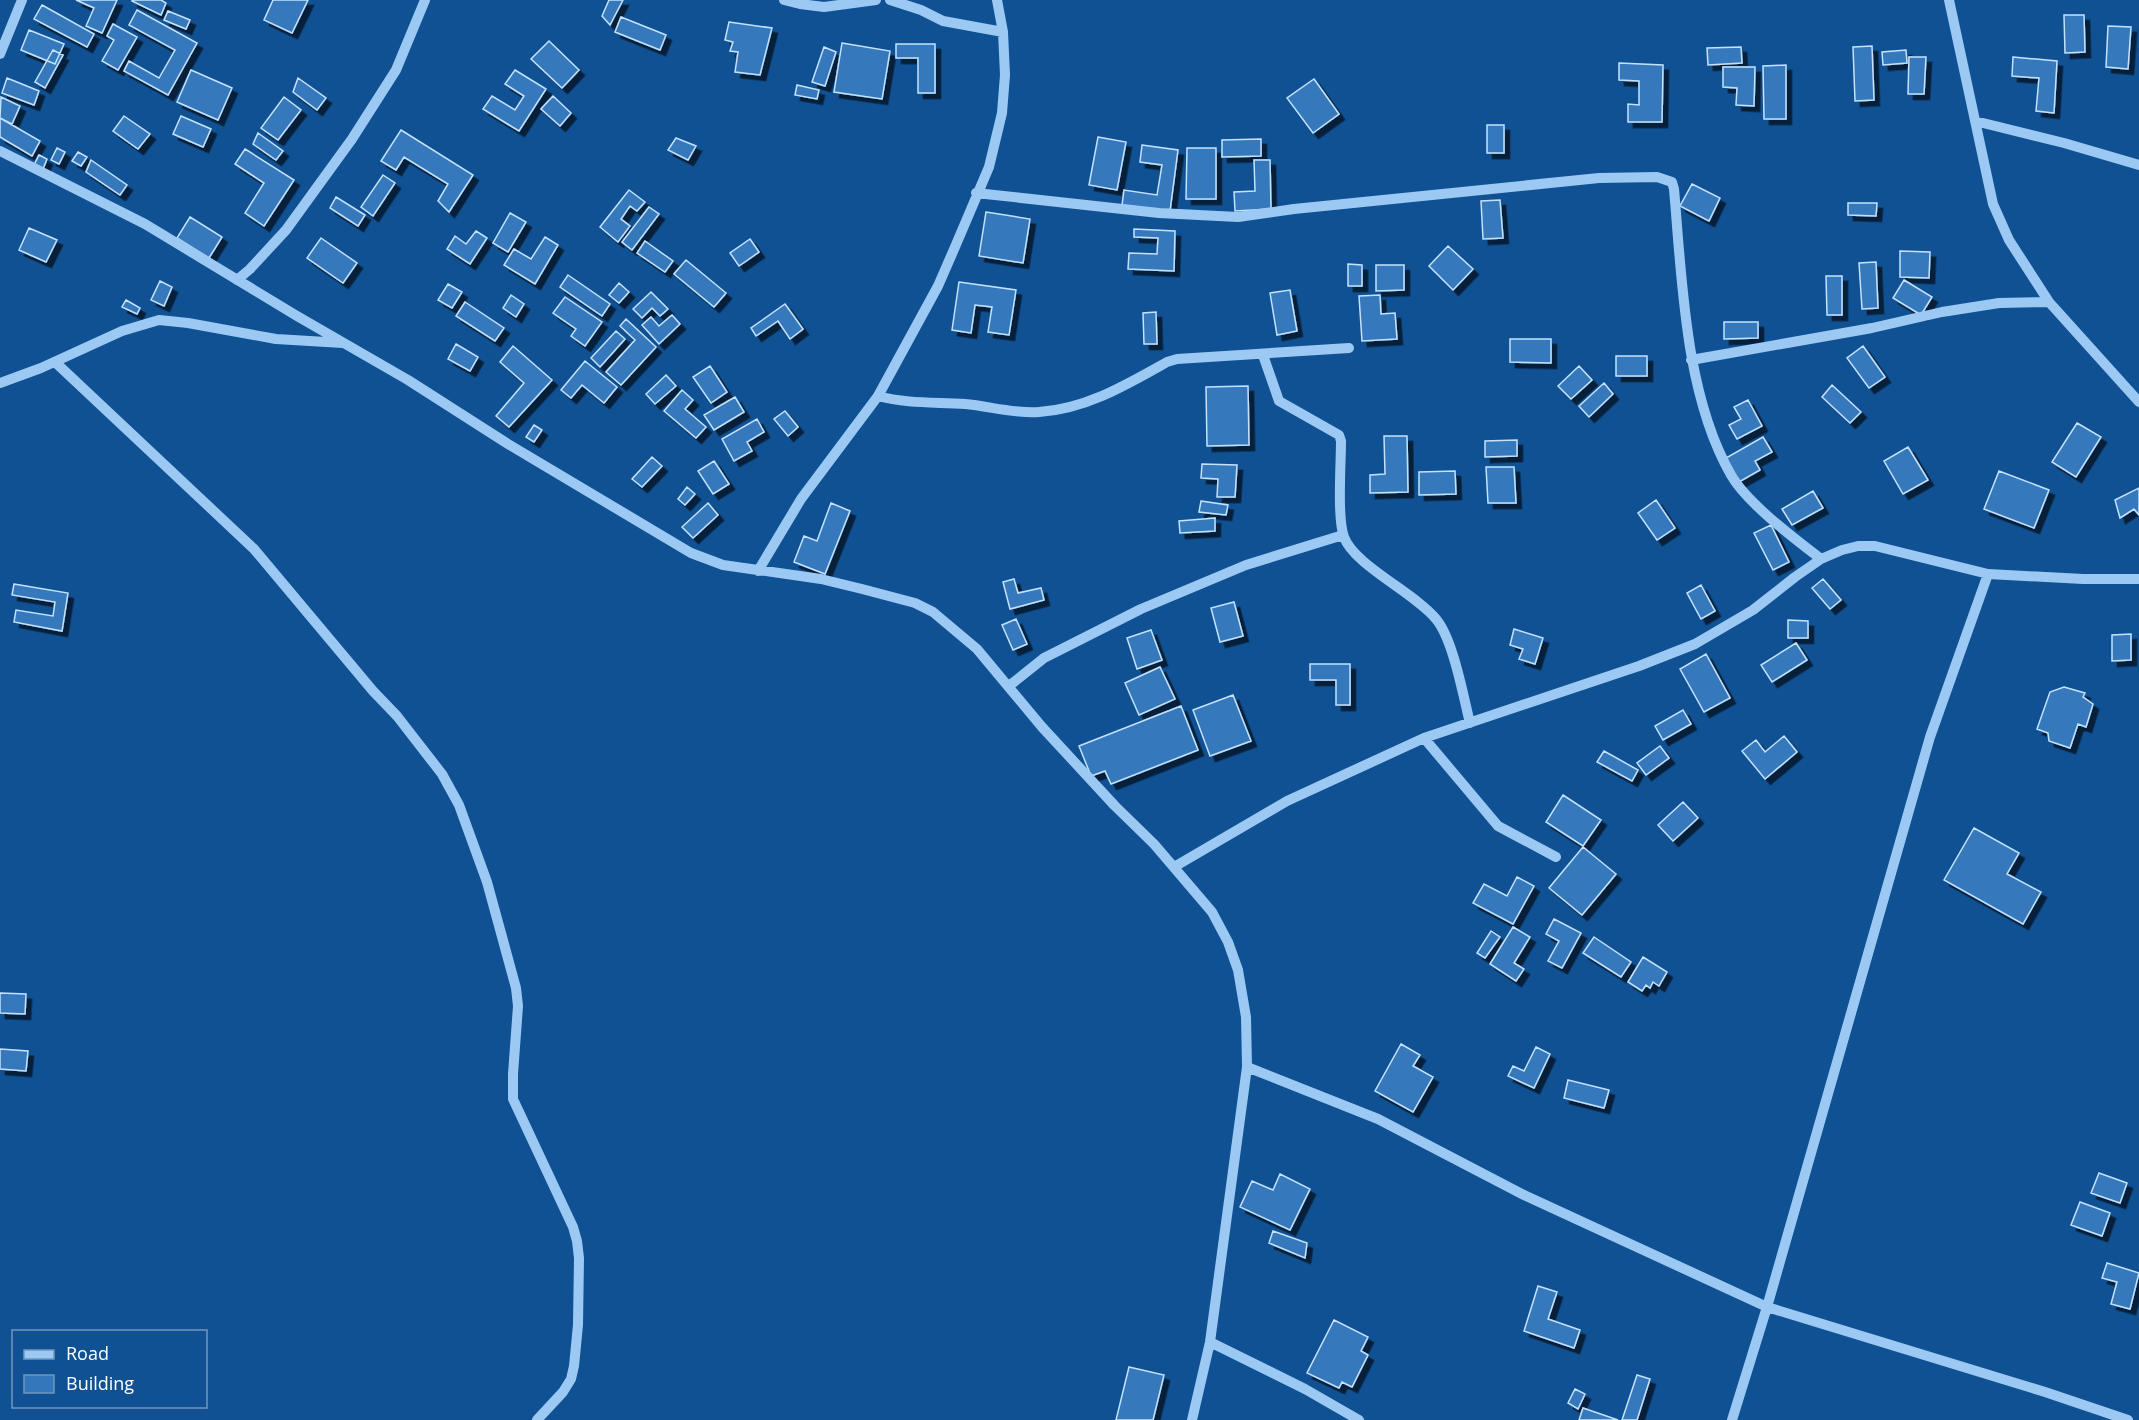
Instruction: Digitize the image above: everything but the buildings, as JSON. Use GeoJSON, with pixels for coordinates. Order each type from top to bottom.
{"type":"FeatureCollection","features":[{"type":"Feature","properties":{"kind":"street"},"geometry":{"type":"LineString","coordinates":[[0,54],[22,0]]}},
{"type":"Feature","properties":{"kind":"street"},"geometry":{"type":"LineString","coordinates":[[237,280],[286,230],[352,140],[396,70],[425,0]]}},
{"type":"Feature","properties":{"kind":"street"},"geometry":{"type":"LineString","coordinates":[[784,0],[824,7],[876,0]]}},
{"type":"Feature","properties":{"kind":"street"},"geometry":{"type":"LineString","coordinates":[[890,0],[921,10],[943,21],[1003,32]]}},
{"type":"Feature","properties":{"kind":"street"},"geometry":{"type":"LineString","coordinates":[[758,571],[801,499],[878,396],[938,286],[989,167],[1002,113],[1005,75],[1003,32],[997,0]]}},
{"type":"Feature","properties":{"kind":"street"},"geometry":{"type":"LineString","coordinates":[[1949,0],[1993,204],[2008,240],[2049,302],[2139,402]]}},
{"type":"Feature","properties":{"kind":"street"},"geometry":{"type":"LineString","coordinates":[[1975,121],[2064,143],[2139,165]]}},
{"type":"Feature","properties":{"kind":"street"},"geometry":{"type":"LineString","coordinates":[[0,151],[145,224],[408,380],[566,479],[691,553],[723,565],[821,579],[915,603],[933,612],[977,648],[1042,727],[1115,806],[1154,844],[1212,912],[1228,942],[1238,970],[1246,1017],[1247,1067],[1210,1342],[1192,1420]]}},
{"type":"Feature","properties":{"kind":"street"},"geometry":{"type":"LineString","coordinates":[[976,193],[1147,212],[1238,217],[1294,209],[1568,181],[1641,177],[1666,179],[1672,182],[1674,189],[1691,360],[1705,412],[1718,446],[1731,477],[1761,509],[1821,559]]}},
{"type":"Feature","properties":{"kind":"street"},"geometry":{"type":"LineString","coordinates":[[1691,360],[1860,330],[1942,312],[1999,303],[2049,302]]}},
{"type":"Feature","properties":{"kind":"street"},"geometry":{"type":"LineString","coordinates":[[0,383],[55,362],[122,331],[159,320],[276,339],[345,343]]}},
{"type":"Feature","properties":{"kind":"street"},"geometry":{"type":"LineString","coordinates":[[878,396],[906,402],[968,404],[1038,412],[1083,404],[1104,396],[1167,362],[1194,357],[1263,355],[1349,348]]}},
{"type":"Feature","properties":{"kind":"street"},"geometry":{"type":"LineString","coordinates":[[1263,355],[1279,401],[1339,435],[1343,535],[1353,550],[1370,566],[1410,595],[1437,619],[1452,652],[1470,723]]}},
{"type":"Feature","properties":{"kind":"street"},"geometry":{"type":"LineString","coordinates":[[55,362],[254,549],[373,691],[397,716],[442,774],[459,805],[487,882],[516,988],[518,1006],[513,1099],[577,1241],[578,1325],[574,1366],[571,1379],[563,1392],[537,1420]]}},
{"type":"Feature","properties":{"kind":"street"},"geometry":{"type":"LineString","coordinates":[[1009,686],[1044,658],[1141,609],[1246,565],[1343,535]]}},
{"type":"Feature","properties":{"kind":"street"},"geometry":{"type":"LineString","coordinates":[[1174,867],[1287,801],[1424,738],[1639,666],[1695,644],[1753,610],[1821,559],[1842,550],[1858,546],[1875,546],[1988,574],[2083,579],[2139,579]]}},
{"type":"Feature","properties":{"kind":"street"},"geometry":{"type":"LineString","coordinates":[[1732,1420],[1767,1307],[1930,737],[1988,574]]}},
{"type":"Feature","properties":{"kind":"street"},"geometry":{"type":"LineString","coordinates":[[1424,738],[1498,826],[1556,857]]}},
{"type":"Feature","properties":{"kind":"street"},"geometry":{"type":"LineString","coordinates":[[1247,1067],[1378,1119],[1524,1195],[1767,1307],[2045,1392],[2128,1420]]}},
{"type":"Feature","properties":{"kind":"street"},"geometry":{"type":"LineString","coordinates":[[1210,1342],[1305,1389],[1359,1420]]}}]}
